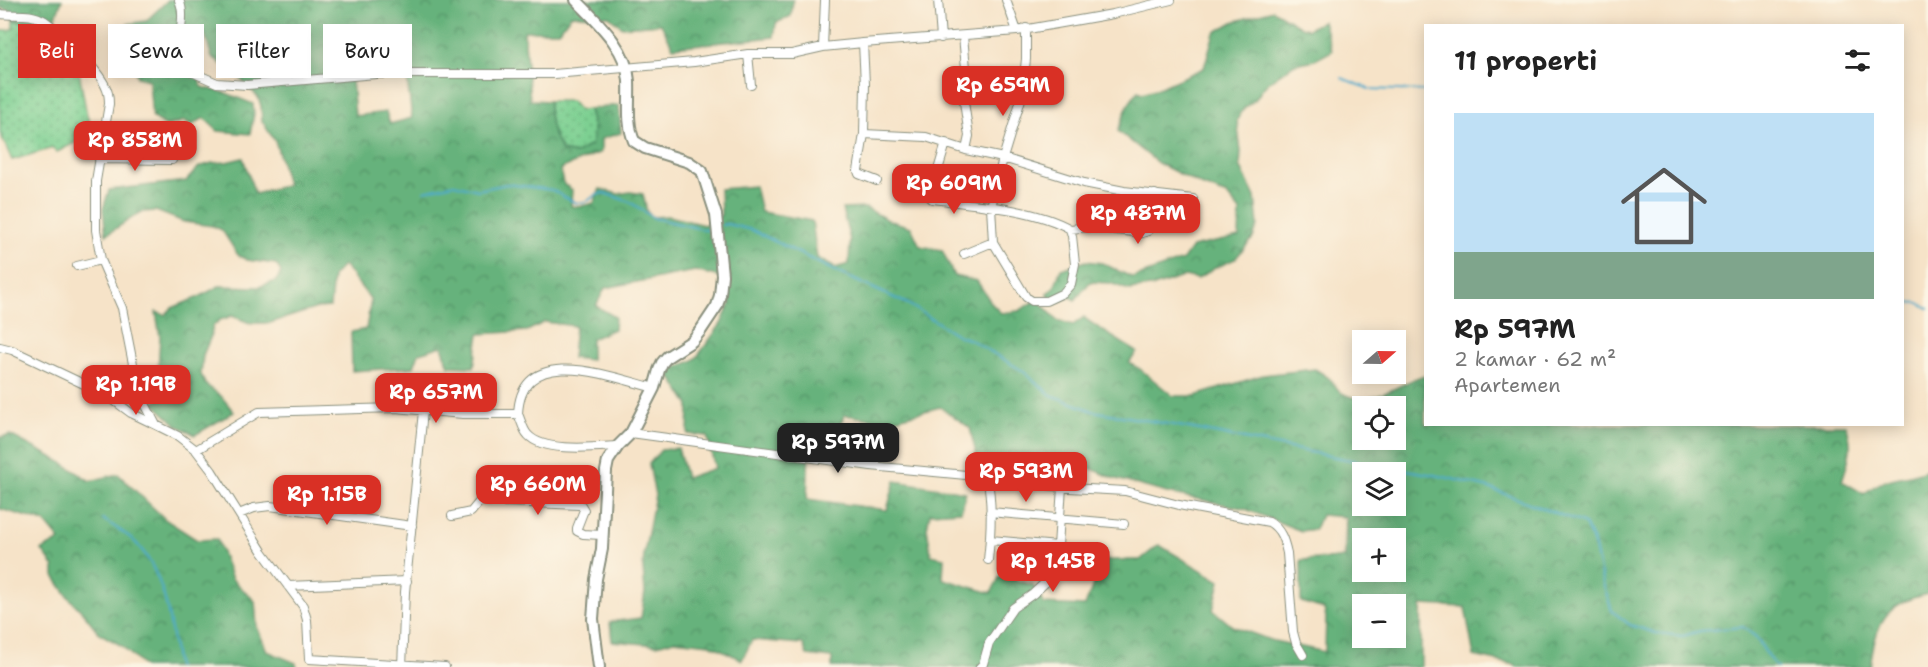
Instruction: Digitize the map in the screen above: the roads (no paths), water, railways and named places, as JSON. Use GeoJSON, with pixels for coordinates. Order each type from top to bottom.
{"type":"FeatureCollection","features":[{"type":"Feature","properties":{"kind":"street"},"geometry":{"type":"LineString","coordinates":[[178,0],[182,8],[178,50],[185,69],[224,84],[247,85],[376,74],[554,74],[694,62],[748,54],[792,54],[823,47],[862,43],[1017,31],[1113,14],[1171,0]]}},
{"type":"Feature","properties":{"kind":"street"},"geometry":{"type":"LineString","coordinates":[[576,0],[617,47],[627,68],[629,119],[634,141],[645,148],[699,167],[705,178],[716,215],[722,274],[717,306],[692,341],[667,357],[662,363],[654,388],[631,433],[618,446],[606,466],[602,535],[592,619],[599,667]]}},
{"type":"Feature","properties":{"kind":"street"},"geometry":{"type":"LineString","coordinates":[[823,47],[825,0]]}},
{"type":"Feature","properties":{"kind":"street"},"geometry":{"type":"LineString","coordinates":[[938,0],[941,38]]}},
{"type":"Feature","properties":{"kind":"street"},"geometry":{"type":"LineString","coordinates":[[1006,0],[1017,31]]}},
{"type":"Feature","properties":{"kind":"street"},"geometry":{"type":"LineString","coordinates":[[0,14],[25,14],[37,16],[45,21],[83,57],[104,82],[108,92],[109,104],[99,159],[95,201],[96,230],[101,260],[122,308],[143,400],[156,425]]}},
{"type":"Feature","properties":{"kind":"street"},"geometry":{"type":"LineString","coordinates":[[1026,28],[1026,59],[1022,96],[991,207],[993,242],[1026,297],[1039,303],[1046,301],[1063,293],[1071,284],[1075,264],[1070,229]]}},
{"type":"Feature","properties":{"kind":"street"},"geometry":{"type":"LineString","coordinates":[[963,36],[966,68],[963,95],[969,136],[966,150]]}},
{"type":"Feature","properties":{"kind":"street"},"geometry":{"type":"LineString","coordinates":[[862,43],[865,84],[864,134],[858,171],[877,181]]}},
{"type":"Feature","properties":{"kind":"street"},"geometry":{"type":"LineString","coordinates":[[748,54],[751,85]]}},
{"type":"Feature","properties":{"kind":"street"},"geometry":{"type":"LineString","coordinates":[[864,134],[926,137],[1084,183],[1124,191],[1193,199]]}},
{"type":"Feature","properties":{"kind":"street"},"geometry":{"type":"LineString","coordinates":[[946,142],[930,197],[932,199],[1037,216],[1070,229],[1090,227],[1144,233],[1150,227],[1155,194]]}},
{"type":"Feature","properties":{"kind":"street"},"geometry":{"type":"LineString","coordinates":[[99,159],[172,160]]}},
{"type":"Feature","properties":{"kind":"street"},"geometry":{"type":"LineString","coordinates":[[964,254],[993,242]]}},
{"type":"Feature","properties":{"kind":"street"},"geometry":{"type":"LineString","coordinates":[[77,266],[101,260]]}},
{"type":"Feature","properties":{"kind":"street"},"geometry":{"type":"LineString","coordinates":[[0,347],[12,350],[80,382],[178,436],[196,450],[262,551],[303,606],[308,620],[308,663],[445,667]]}},
{"type":"Feature","properties":{"kind":"street"},"geometry":{"type":"LineString","coordinates":[[618,446],[574,448],[538,442],[527,434],[518,414],[518,406],[525,388],[533,377],[543,372],[572,369],[654,388]]}},
{"type":"Feature","properties":{"kind":"street"},"geometry":{"type":"LineString","coordinates":[[131,412],[143,400]]}},
{"type":"Feature","properties":{"kind":"street"},"geometry":{"type":"LineString","coordinates":[[196,450],[259,412],[396,408],[463,414],[518,414]]}},
{"type":"Feature","properties":{"kind":"street"},"geometry":{"type":"LineString","coordinates":[[402,666],[407,581],[423,411]]}},
{"type":"Feature","properties":{"kind":"street"},"geometry":{"type":"LineString","coordinates":[[631,433],[871,466],[978,475],[1062,487],[1125,491],[1179,505],[1269,522],[1276,526],[1284,540],[1293,632],[1303,655]]}},
{"type":"Feature","properties":{"kind":"street"},"geometry":{"type":"LineString","coordinates":[[987,477],[990,489],[988,560]]}},
{"type":"Feature","properties":{"kind":"street"},"geometry":{"type":"LineString","coordinates":[[980,667],[989,643],[1013,608],[1049,579],[1058,546],[1062,487]]}},
{"type":"Feature","properties":{"kind":"street"},"geometry":{"type":"LineString","coordinates":[[452,516],[471,512],[480,501],[581,506],[584,510],[577,531],[583,534],[602,535]]}},
{"type":"Feature","properties":{"kind":"street"},"geometry":{"type":"LineString","coordinates":[[239,514],[254,508],[270,506],[412,526]]}},
{"type":"Feature","properties":{"kind":"street"},"geometry":{"type":"LineString","coordinates":[[990,512],[1124,524]]}},
{"type":"Feature","properties":{"kind":"street"},"geometry":{"type":"LineString","coordinates":[[990,540],[1058,546]]}},
{"type":"Feature","properties":{"kind":"street"},"geometry":{"type":"LineString","coordinates":[[288,586],[407,581]]}},
{"type":"Feature","properties":{"kind":"waterway"},"geometry":{"type":"LineString","coordinates":[[1342,78],[1369,89],[1424,91]]}},
{"type":"Feature","properties":{"kind":"waterway"},"geometry":{"type":"LineString","coordinates":[[424,191],[454,184],[478,190],[507,184],[552,190],[577,203],[586,202],[604,193],[630,202],[654,218],[706,230],[713,228]]}},
{"type":"Feature","properties":{"kind":"waterway"},"geometry":{"type":"LineString","coordinates":[[722,225],[727,224],[752,230],[908,304],[959,336],[971,340],[1023,371],[1051,395],[1093,411],[1440,476],[1489,488],[1585,524],[1595,547],[1612,611],[1630,625],[1656,633],[1683,636],[1700,631],[1743,627],[1756,637],[1777,667]]}},
{"type":"Feature","properties":{"kind":"waterway"},"geometry":{"type":"LineString","coordinates":[[1904,302],[1919,303],[1928,308]]}},
{"type":"Feature","properties":{"kind":"waterway"},"geometry":{"type":"LineString","coordinates":[[103,519],[133,540],[155,571],[166,602],[177,667]]}}]}
